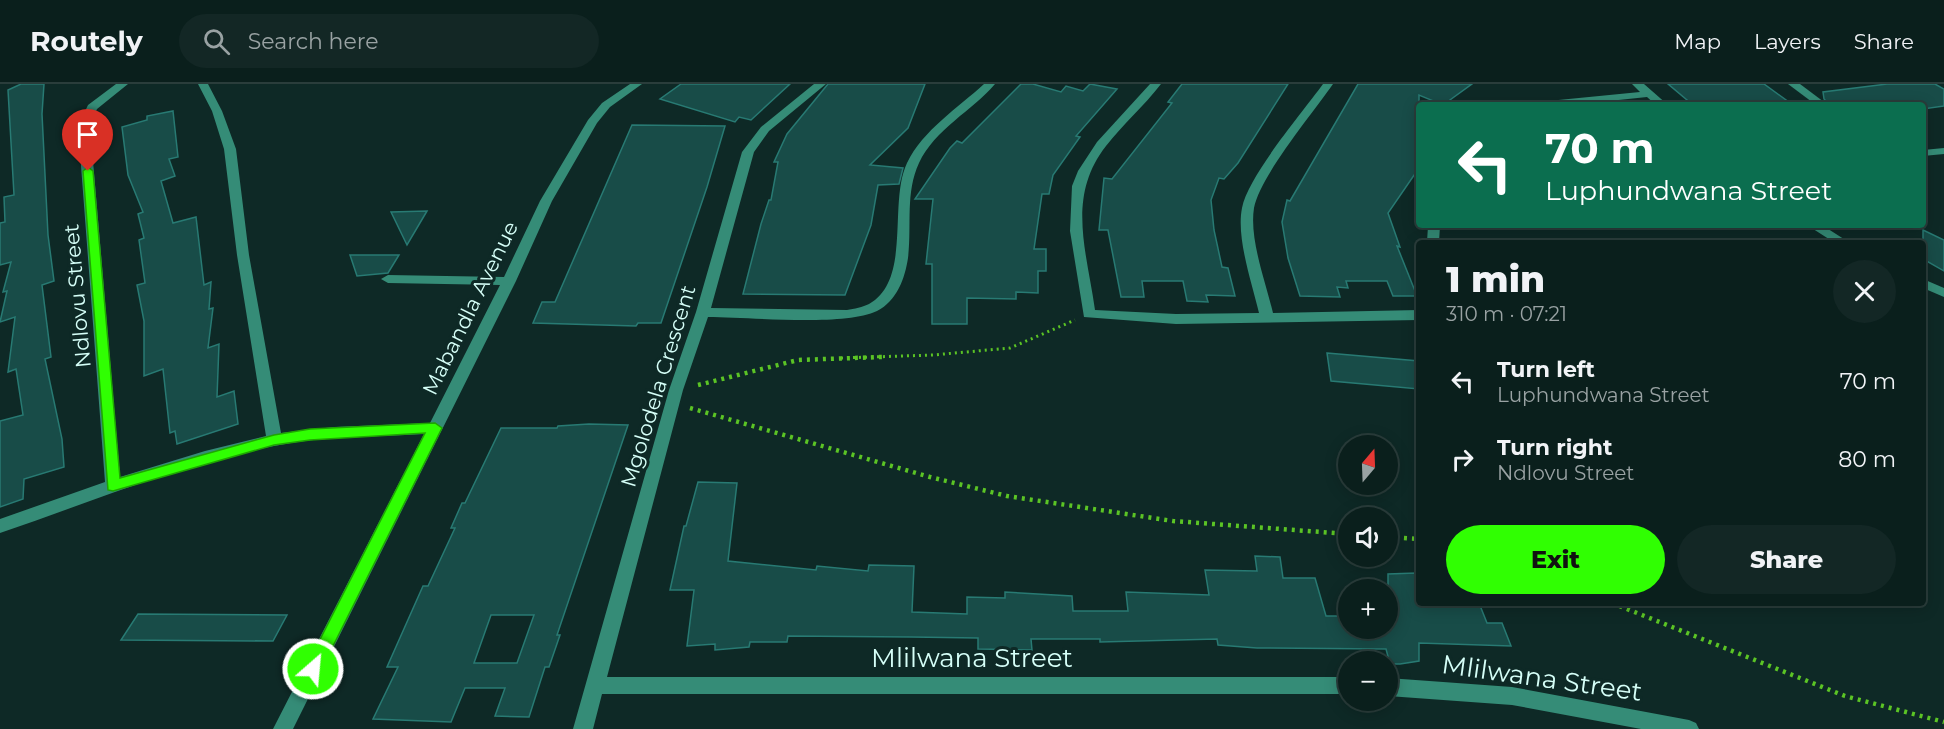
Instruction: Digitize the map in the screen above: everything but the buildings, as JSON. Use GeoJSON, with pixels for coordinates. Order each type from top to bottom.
{"type":"FeatureCollection","features":[{"type":"Feature","properties":{"kind":"street","name":"Ndlovu Street"},"geometry":{"type":"LineString","coordinates":[[113,486],[84,126],[92,107],[123,84]]}},
{"type":"Feature","properties":{"kind":"street"},"geometry":{"type":"LineString","coordinates":[[203,84],[217,111],[230,149],[247,277],[274,440]]}},
{"type":"Feature","properties":{"kind":"street","name":"Mabandla Avenue"},"geometry":{"type":"LineString","coordinates":[[283,729],[509,281],[546,201],[592,122],[606,105],[637,84]]}},
{"type":"Feature","properties":{"kind":"street","name":"Mgolodela Crescent"},"geometry":{"type":"LineString","coordinates":[[583,729],[674,397],[703,312],[748,152],[765,129],[821,84]]}},
{"type":"Feature","properties":{"kind":"street"},"geometry":{"type":"LineString","coordinates":[[703,312],[847,315],[862,313],[883,304],[896,286],[906,188],[914,161],[934,138],[990,84]]}},
{"type":"Feature","properties":{"kind":"street"},"geometry":{"type":"LineString","coordinates":[[1156,84],[1096,152],[1078,186],[1075,208],[1089,314],[1176,319],[1416,315]]}},
{"type":"Feature","properties":{"kind":"street"},"geometry":{"type":"LineString","coordinates":[[1267,317],[1249,228],[1248,207],[1266,172],[1328,84]]}},
{"type":"Feature","properties":{"kind":"street"},"geometry":{"type":"LineString","coordinates":[[1637,84],[1659,102]]}},
{"type":"Feature","properties":{"kind":"street"},"geometry":{"type":"LineString","coordinates":[[1793,84],[1819,102]]}},
{"type":"Feature","properties":{"kind":"street"},"geometry":{"type":"LineString","coordinates":[[1568,102],[1649,94]]}},
{"type":"Feature","properties":{"kind":"street"},"geometry":{"type":"LineString","coordinates":[[1926,153],[1944,151]]}},
{"type":"Feature","properties":{"kind":"street"},"geometry":{"type":"LineString","coordinates":[[1818,228],[1839,240]]}},
{"type":"Feature","properties":{"kind":"street"},"geometry":{"type":"LineString","coordinates":[[388,279],[509,281]]}},
{"type":"Feature","properties":{"kind":"street"},"geometry":{"type":"LineString","coordinates":[[1926,284],[1944,293]]}},
{"type":"Feature","properties":{"kind":"street"},"geometry":{"type":"LineString","coordinates":[[0,526],[113,486],[274,440],[310,434],[435,428]]}},
{"type":"Feature","properties":{"kind":"street","name":"Mlilwana Street"},"geometry":{"type":"LineString","coordinates":[[596,685],[1338,686]]}},
{"type":"Feature","properties":{"kind":"street","name":"Mlilwana Street"},"geometry":{"type":"LineString","coordinates":[[1398,688],[1512,696],[1689,729]]}},
{"type":"Feature","properties":{"kind":"path"},"geometry":{"type":"LineString","coordinates":[[674,397],[798,360],[933,355],[1010,348],[1089,314]]}},
{"type":"Feature","properties":{"kind":"path"},"geometry":{"type":"LineString","coordinates":[[674,397],[930,477],[1006,496],[1173,521],[1338,533]]}},
{"type":"Feature","properties":{"kind":"path"},"geometry":{"type":"LineString","coordinates":[[1398,538],[1416,539]]}},
{"type":"Feature","properties":{"kind":"path"},"geometry":{"type":"LineString","coordinates":[[1620,606],[1845,696],[1944,722]]}},
{"type":"Feature","properties":{"kind":"route"},"geometry":{"type":"LineString","coordinates":[[88,171],[113,486],[274,440],[310,434],[435,428],[313,669]]}}]}
